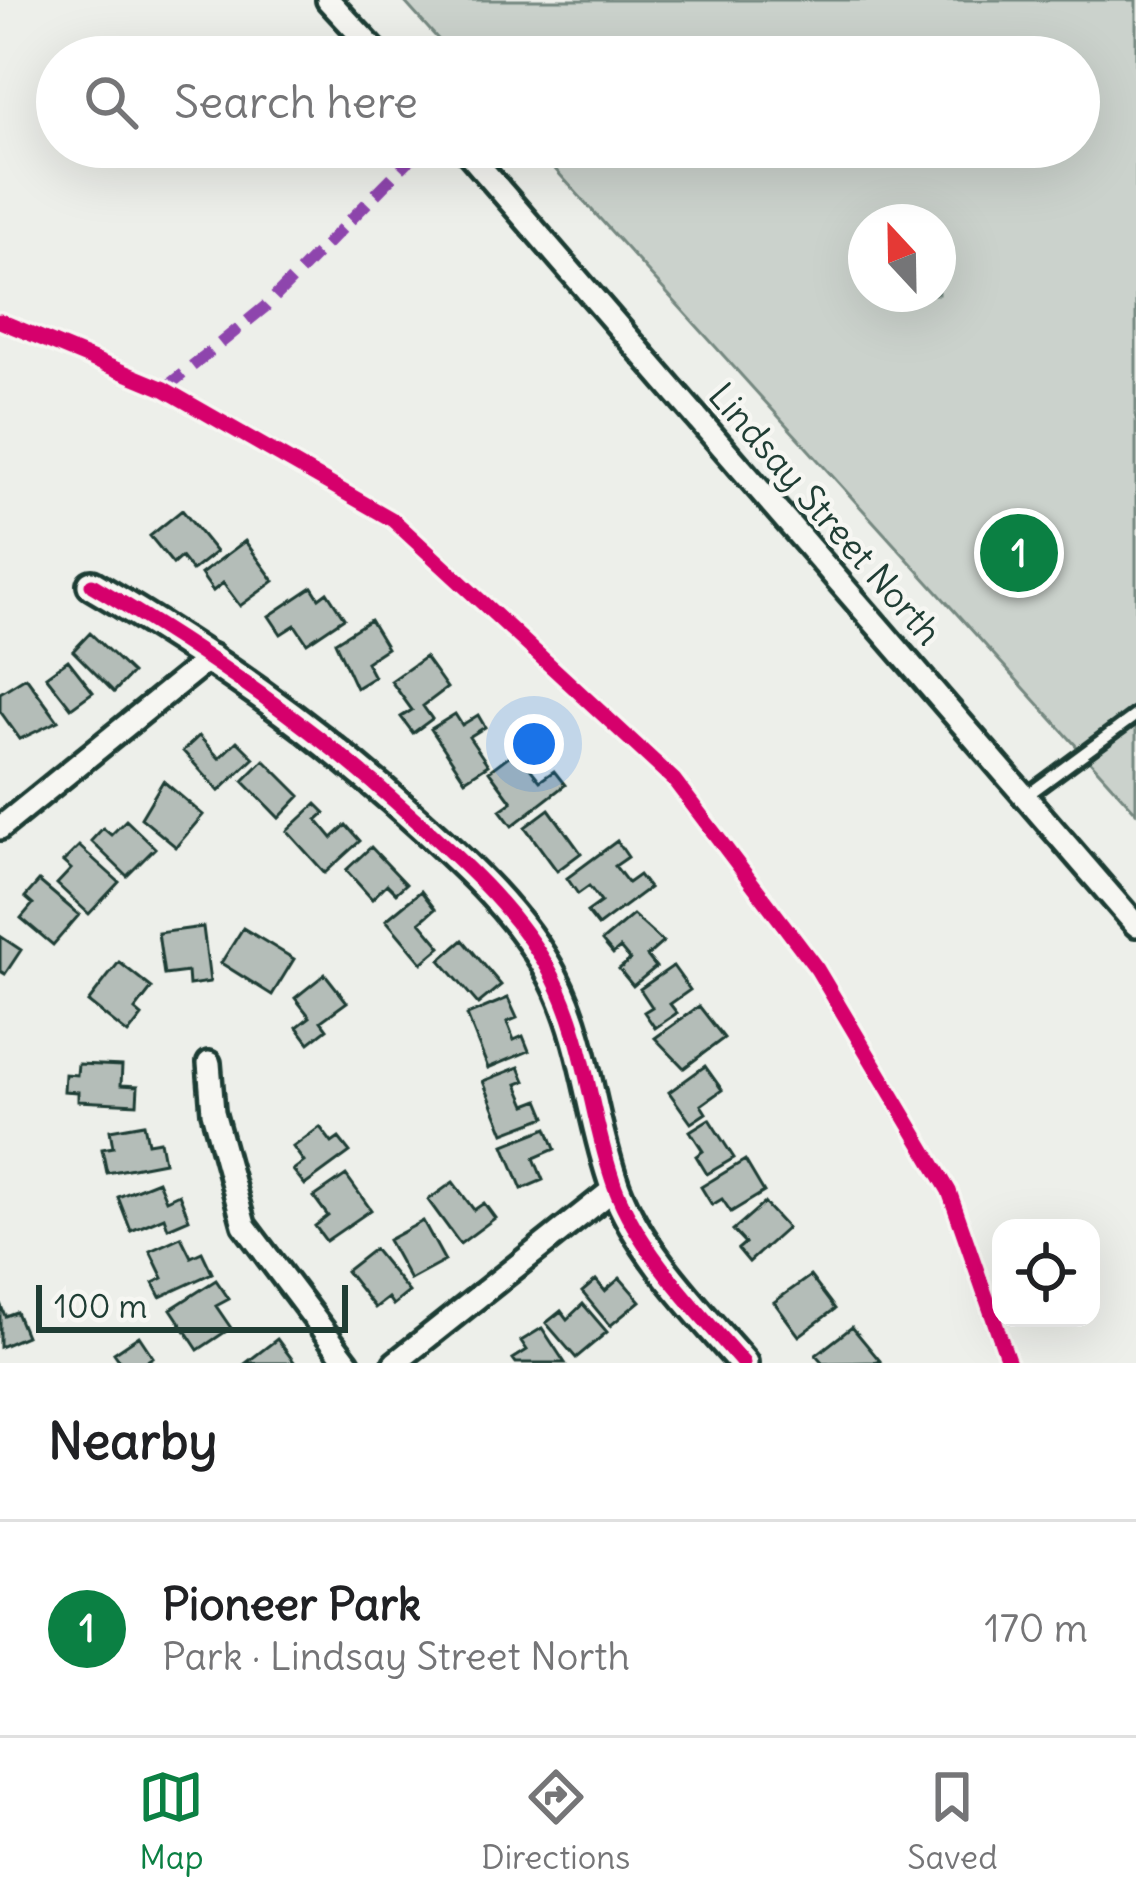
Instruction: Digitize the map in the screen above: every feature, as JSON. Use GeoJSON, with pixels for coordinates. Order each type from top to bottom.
{"type":"FeatureCollection","features":[{"type":"Feature","properties":{"kind":"street"},"geometry":{"type":"LineString","coordinates":[[328,0],[361,36]]}},
{"type":"Feature","properties":{"kind":"street","name":"Lindsay Street North"},"geometry":{"type":"LineString","coordinates":[[481,168],[1136,925]]}},
{"type":"Feature","properties":{"kind":"street"},"geometry":{"type":"LineString","coordinates":[[92,585],[212,656],[351,761],[481,880],[534,947],[577,1039],[615,1187],[641,1237],[743,1363]]}},
{"type":"Feature","properties":{"kind":"street"},"geometry":{"type":"LineString","coordinates":[[0,828],[212,656]]}},
{"type":"Feature","properties":{"kind":"street"},"geometry":{"type":"LineString","coordinates":[[209,1063],[213,1112],[244,1226],[348,1363]]}},
{"type":"Feature","properties":{"kind":"street"},"geometry":{"type":"LineString","coordinates":[[395,1363],[615,1187]]}},
{"type":"Feature","properties":{"kind":"lane"},"geometry":{"type":"LineString","coordinates":[[1026,796],[1136,715]]}},
{"type":"Feature","properties":{"kind":"shaded area"},"geometry":{"type":"Polygon","coordinates":[[[403,0],[1136,0],[1136,812],[554,168],[1100,168],[1100,36],[435,36],[403,0]]]}},
{"type":"Feature","properties":{"kind":"building"},"geometry":{"type":"Polygon","coordinates":[[[182,510],[216,552],[192,571],[181,557],[173,564],[150,536],[182,510]]]}},
{"type":"Feature","properties":{"kind":"building"},"geometry":{"type":"Polygon","coordinates":[[[245,541],[274,581],[240,606],[223,583],[213,591],[201,574],[245,541]]]}},
{"type":"Feature","properties":{"kind":"building"},"geometry":{"type":"Polygon","coordinates":[[[312,587],[319,598],[327,592],[344,618],[307,643],[295,625],[281,634],[269,616],[312,587]]]}},
{"type":"Feature","properties":{"kind":"building"},"geometry":{"type":"Polygon","coordinates":[[[370,620],[387,648],[366,662],[374,677],[356,688],[335,642],[370,620]]]}},
{"type":"Feature","properties":{"kind":"building"},"geometry":{"type":"Polygon","coordinates":[[[90,633],[132,673],[114,692],[73,651],[90,633]]]}},
{"type":"Feature","properties":{"kind":"building"},"geometry":{"type":"Polygon","coordinates":[[[425,657],[447,688],[423,706],[432,719],[413,733],[401,717],[412,710],[391,681],[425,657]]]}},
{"type":"Feature","properties":{"kind":"building"},"geometry":{"type":"Polygon","coordinates":[[[68,660],[93,692],[71,708],[46,676],[68,660]]]}},
{"type":"Feature","properties":{"kind":"building"},"geometry":{"type":"Polygon","coordinates":[[[26,677],[58,721],[20,739],[0,711],[0,693],[26,677]]]}},
{"type":"Feature","properties":{"kind":"building"},"geometry":{"type":"Polygon","coordinates":[[[455,714],[462,725],[478,715],[485,727],[469,737],[488,765],[465,780],[431,729],[455,714]]]}},
{"type":"Feature","properties":{"kind":"building"},"geometry":{"type":"Polygon","coordinates":[[[199,736],[219,758],[237,741],[254,758],[219,791],[183,751],[199,736]]]}},
{"type":"Feature","properties":{"kind":"building"},"geometry":{"type":"Polygon","coordinates":[[[530,740],[542,755],[528,766],[540,781],[554,771],[565,785],[512,826],[500,810],[512,802],[489,771],[530,740]]]}},
{"type":"Feature","properties":{"kind":"building"},"geometry":{"type":"Polygon","coordinates":[[[264,760],[300,796],[279,818],[243,781],[264,760]]]}},
{"type":"Feature","properties":{"kind":"building"},"geometry":{"type":"Polygon","coordinates":[[[163,781],[203,815],[176,847],[141,818],[163,781]]]}},
{"type":"Feature","properties":{"kind":"building"},"geometry":{"type":"Polygon","coordinates":[[[316,804],[325,813],[317,820],[332,838],[346,825],[360,841],[325,873],[287,831],[316,804]]]}},
{"type":"Feature","properties":{"kind":"building"},"geometry":{"type":"Polygon","coordinates":[[[549,809],[581,853],[557,871],[525,827],[549,809]]]}},
{"type":"Feature","properties":{"kind":"building"},"geometry":{"type":"Polygon","coordinates":[[[126,820],[155,848],[127,876],[91,841],[103,828],[111,835],[126,820]]]}},
{"type":"Feature","properties":{"kind":"building"},"geometry":{"type":"Polygon","coordinates":[[[617,841],[628,857],[615,866],[628,883],[639,875],[649,888],[598,926],[587,912],[601,902],[589,886],[578,894],[567,878],[617,841]]]}},
{"type":"Feature","properties":{"kind":"building"},"geometry":{"type":"Polygon","coordinates":[[[79,846],[119,882],[89,914],[57,884],[71,869],[63,862],[79,846]]]}},
{"type":"Feature","properties":{"kind":"building"},"geometry":{"type":"Polygon","coordinates":[[[371,847],[406,884],[396,893],[387,884],[372,899],[346,870],[371,847]]]}},
{"type":"Feature","properties":{"kind":"building"},"geometry":{"type":"Polygon","coordinates":[[[39,881],[79,915],[53,945],[21,918],[33,904],[25,897],[39,881]]]}},
{"type":"Feature","properties":{"kind":"building"},"geometry":{"type":"Polygon","coordinates":[[[421,891],[435,909],[420,922],[441,947],[422,963],[386,920],[421,891]]]}},
{"type":"Feature","properties":{"kind":"building"},"geometry":{"type":"Polygon","coordinates":[[[633,915],[663,942],[647,956],[656,967],[633,986],[619,969],[630,960],[620,948],[613,954],[602,941],[633,915]]]}},
{"type":"Feature","properties":{"kind":"building"},"geometry":{"type":"Polygon","coordinates":[[[203,927],[210,982],[189,985],[188,972],[164,975],[158,933],[203,927]]]}},
{"type":"Feature","properties":{"kind":"building"},"geometry":{"type":"Polygon","coordinates":[[[243,928],[294,959],[272,995],[221,963],[243,928]]]}},
{"type":"Feature","properties":{"kind":"building"},"geometry":{"type":"Polygon","coordinates":[[[0,936],[21,950],[5,974],[0,971],[0,936]]]}},
{"type":"Feature","properties":{"kind":"building"},"geometry":{"type":"Polygon","coordinates":[[[463,940],[501,985],[478,1004],[440,960],[463,940]]]}},
{"type":"Feature","properties":{"kind":"building"},"geometry":{"type":"Polygon","coordinates":[[[119,962],[152,988],[135,1010],[142,1016],[128,1034],[88,1002],[119,962]]]}},
{"type":"Feature","properties":{"kind":"building"},"geometry":{"type":"Polygon","coordinates":[[[673,966],[690,990],[670,1004],[677,1013],[655,1028],[644,1012],[652,1007],[640,989],[673,966]]]}},
{"type":"Feature","properties":{"kind":"building"},"geometry":{"type":"Polygon","coordinates":[[[325,974],[347,1002],[321,1021],[327,1029],[309,1043],[297,1027],[310,1017],[295,998],[325,974]]]}},
{"type":"Feature","properties":{"kind":"building"},"geometry":{"type":"Polygon","coordinates":[[[508,998],[517,1018],[507,1022],[514,1040],[523,1036],[529,1051],[488,1068],[467,1015],[508,998]]]}},
{"type":"Feature","properties":{"kind":"building"},"geometry":{"type":"Polygon","coordinates":[[[699,1006],[724,1038],[684,1068],[655,1038],[699,1006]]]}},
{"type":"Feature","properties":{"kind":"building"},"geometry":{"type":"Polygon","coordinates":[[[78,1064],[122,1066],[121,1085],[138,1086],[137,1104],[78,1101],[78,1092],[64,1091],[65,1074],[77,1075],[78,1064]]]}},
{"type":"Feature","properties":{"kind":"building"},"geometry":{"type":"Polygon","coordinates":[[[705,1066],[722,1090],[701,1105],[706,1113],[691,1123],[669,1092],[705,1066]]]}},
{"type":"Feature","properties":{"kind":"building"},"geometry":{"type":"Polygon","coordinates":[[[519,1067],[525,1081],[517,1084],[526,1105],[539,1100],[546,1117],[504,1133],[483,1081],[519,1067]]]}},
{"type":"Feature","properties":{"kind":"building"},"geometry":{"type":"Polygon","coordinates":[[[709,1119],[734,1158],[707,1174],[696,1156],[703,1151],[690,1131],[709,1119]]]}},
{"type":"Feature","properties":{"kind":"building"},"geometry":{"type":"Polygon","coordinates":[[[144,1124],[148,1143],[160,1141],[164,1162],[107,1173],[102,1149],[113,1147],[110,1130],[144,1124]]]}},
{"type":"Feature","properties":{"kind":"building"},"geometry":{"type":"Polygon","coordinates":[[[320,1127],[332,1143],[339,1138],[350,1152],[305,1185],[293,1170],[304,1162],[293,1147],[320,1127]]]}},
{"type":"Feature","properties":{"kind":"building"},"geometry":{"type":"Polygon","coordinates":[[[547,1128],[555,1149],[534,1158],[543,1180],[522,1189],[504,1145],[547,1128]]]}},
{"type":"Feature","properties":{"kind":"building"},"geometry":{"type":"Polygon","coordinates":[[[745,1160],[764,1192],[731,1212],[722,1199],[712,1205],[701,1187],[745,1160]]]}},
{"type":"Feature","properties":{"kind":"building"},"geometry":{"type":"Polygon","coordinates":[[[346,1175],[371,1210],[326,1241],[315,1226],[328,1216],[314,1197],[346,1175]]]}},
{"type":"Feature","properties":{"kind":"building"},"geometry":{"type":"Polygon","coordinates":[[[158,1181],[166,1200],[179,1194],[189,1219],[168,1228],[164,1217],[131,1231],[118,1197],[158,1181]]]}},
{"type":"Feature","properties":{"kind":"building"},"geometry":{"type":"Polygon","coordinates":[[[453,1182],[474,1210],[484,1203],[495,1218],[460,1244],[428,1200],[453,1182]]]}},
{"type":"Feature","properties":{"kind":"building"},"geometry":{"type":"Polygon","coordinates":[[[764,1203],[787,1228],[749,1262],[738,1249],[745,1243],[733,1230],[764,1203]]]}},
{"type":"Feature","properties":{"kind":"building"},"geometry":{"type":"Polygon","coordinates":[[[423,1221],[445,1261],[410,1280],[388,1240],[423,1221]]]}},
{"type":"Feature","properties":{"kind":"building"},"geometry":{"type":"Polygon","coordinates":[[[181,1237],[191,1257],[202,1252],[212,1273],[160,1297],[153,1283],[163,1278],[150,1251],[181,1237]]]}},
{"type":"Feature","properties":{"kind":"building"},"geometry":{"type":"Polygon","coordinates":[[[374,1249],[409,1292],[393,1305],[388,1298],[375,1308],[346,1271],[374,1249]]]}},
{"type":"Feature","properties":{"kind":"building"},"geometry":{"type":"Polygon","coordinates":[[[810,1276],[835,1309],[799,1336],[774,1302],[810,1276]]]}},
{"type":"Feature","properties":{"kind":"building"},"geometry":{"type":"Polygon","coordinates":[[[620,1278],[640,1301],[610,1326],[582,1292],[596,1280],[605,1291],[620,1278]]]}},
{"type":"Feature","properties":{"kind":"building"},"geometry":{"type":"Polygon","coordinates":[[[216,1280],[229,1299],[216,1306],[231,1328],[198,1350],[171,1309],[216,1280]]]}},
{"type":"Feature","properties":{"kind":"building"},"geometry":{"type":"Polygon","coordinates":[[[0,1303],[5,1316],[16,1312],[26,1336],[0,1347],[0,1303]]]}},
{"type":"Feature","properties":{"kind":"building"},"geometry":{"type":"Polygon","coordinates":[[[583,1304],[607,1332],[576,1358],[546,1323],[561,1311],[567,1319],[583,1304]]]}},
{"type":"Feature","properties":{"kind":"building"},"geometry":{"type":"Polygon","coordinates":[[[852,1327],[881,1362],[823,1363],[816,1355],[852,1327]]]}},
{"type":"Feature","properties":{"kind":"building"},"geometry":{"type":"Polygon","coordinates":[[[542,1328],[565,1363],[516,1363],[513,1359],[527,1350],[521,1341],[542,1328]]]}},
{"type":"Feature","properties":{"kind":"building"},"geometry":{"type":"Polygon","coordinates":[[[139,1336],[153,1357],[144,1363],[121,1363],[114,1353],[139,1336]]]}},
{"type":"Feature","properties":{"kind":"building"},"geometry":{"type":"Polygon","coordinates":[[[277,1339],[295,1363],[246,1363],[277,1339]]]}},
{"type":"Feature","properties":{"kind":"marked path"},"geometry":{"type":"LineString","coordinates":[[164,389],[266,306],[401,168]]}},
{"type":"Feature","properties":{"kind":"cycle path"},"geometry":{"type":"LineString","coordinates":[[0,321],[164,389],[393,520],[674,780],[817,969],[949,1191],[1009,1363]]}},
{"type":"Feature","properties":{"kind":"cycle path"},"geometry":{"type":"LineString","coordinates":[[92,585],[300,723],[378,786],[509,912],[540,954],[564,1002],[607,1161],[626,1211],[671,1280],[743,1363]]}},
{"type":"Feature","properties":{"kind":"place","name":"Pioneer Park"},"geometry":{"type":"Point","coordinates":[1019,553]}}]}
